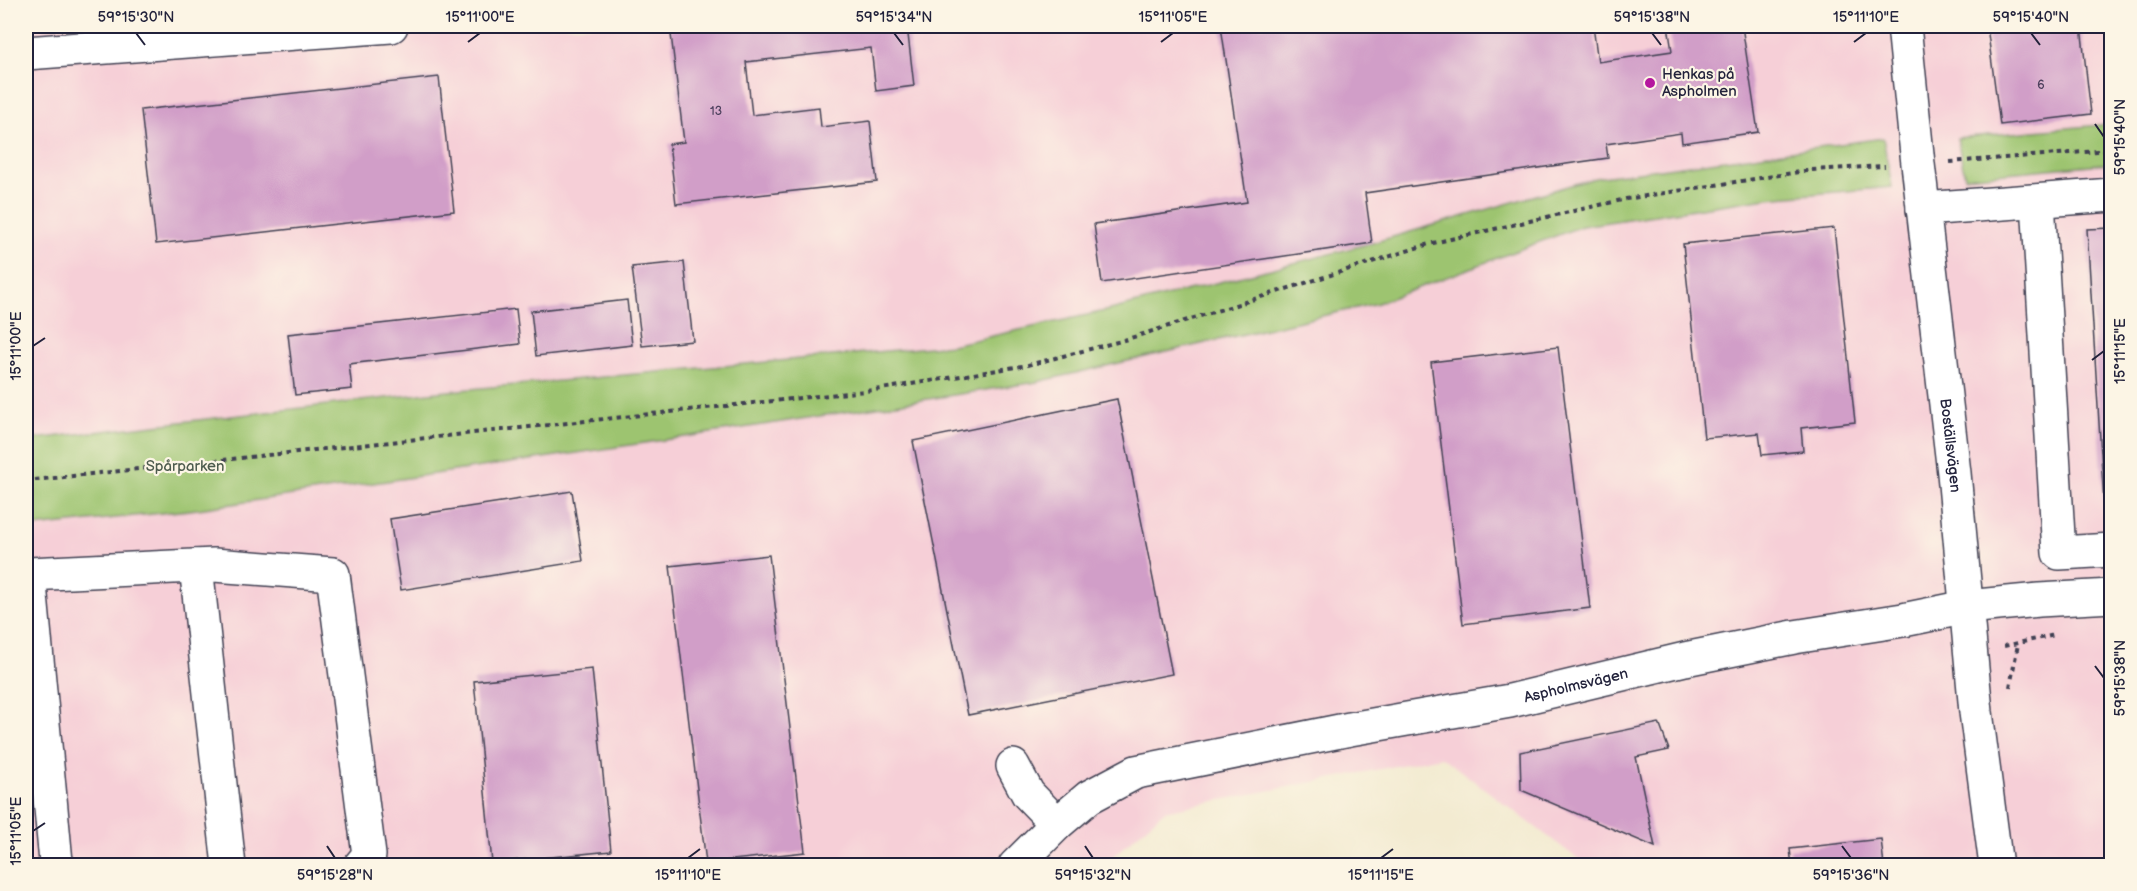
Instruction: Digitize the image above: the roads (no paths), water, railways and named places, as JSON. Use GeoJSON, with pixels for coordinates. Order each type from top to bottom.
{"type":"FeatureCollection","features":[{"type":"Feature","properties":{"kind":"street"},"geometry":{"type":"LineString","coordinates":[[26,54],[391,26]]}},
{"type":"Feature","properties":{"kind":"street","name":"Boställsvägen"},"geometry":{"type":"LineString","coordinates":[[1904,26],[1954,473],[1976,712],[1996,866]]}},
{"type":"Feature","properties":{"kind":"street"},"geometry":{"type":"LineString","coordinates":[[1923,208],[2112,195]]}},
{"type":"Feature","properties":{"kind":"street"},"geometry":{"type":"LineString","coordinates":[[2038,201],[2060,554],[2112,550]]}},
{"type":"Feature","properties":{"kind":"street"},"geometry":{"type":"LineString","coordinates":[[58,866],[29,574],[214,565],[333,574],[369,855],[360,866]]}},
{"type":"Feature","properties":{"kind":"street"},"geometry":{"type":"LineString","coordinates":[[196,566],[229,866]]}},
{"type":"Feature","properties":{"kind":"street","name":"Aspholmsvägen"},"geometry":{"type":"LineString","coordinates":[[1015,866],[1057,824],[1089,797],[1136,772],[1350,729],[1509,701],[1684,659],[1794,637],[1903,620],[1967,607],[2112,596]]}},
{"type":"Feature","properties":{"kind":"street"},"geometry":{"type":"LineString","coordinates":[[1013,766],[1028,794],[1057,824]]}},
{"type":"Feature","properties":{"kind":"place","name":"Henkas på Aspholmen"},"geometry":{"type":"Point","coordinates":[1650,83]}},
{"type":"Feature","properties":{"kind":"park label","name":"Spårparken"},"geometry":{"type":"Point","coordinates":[185,466]}}]}
